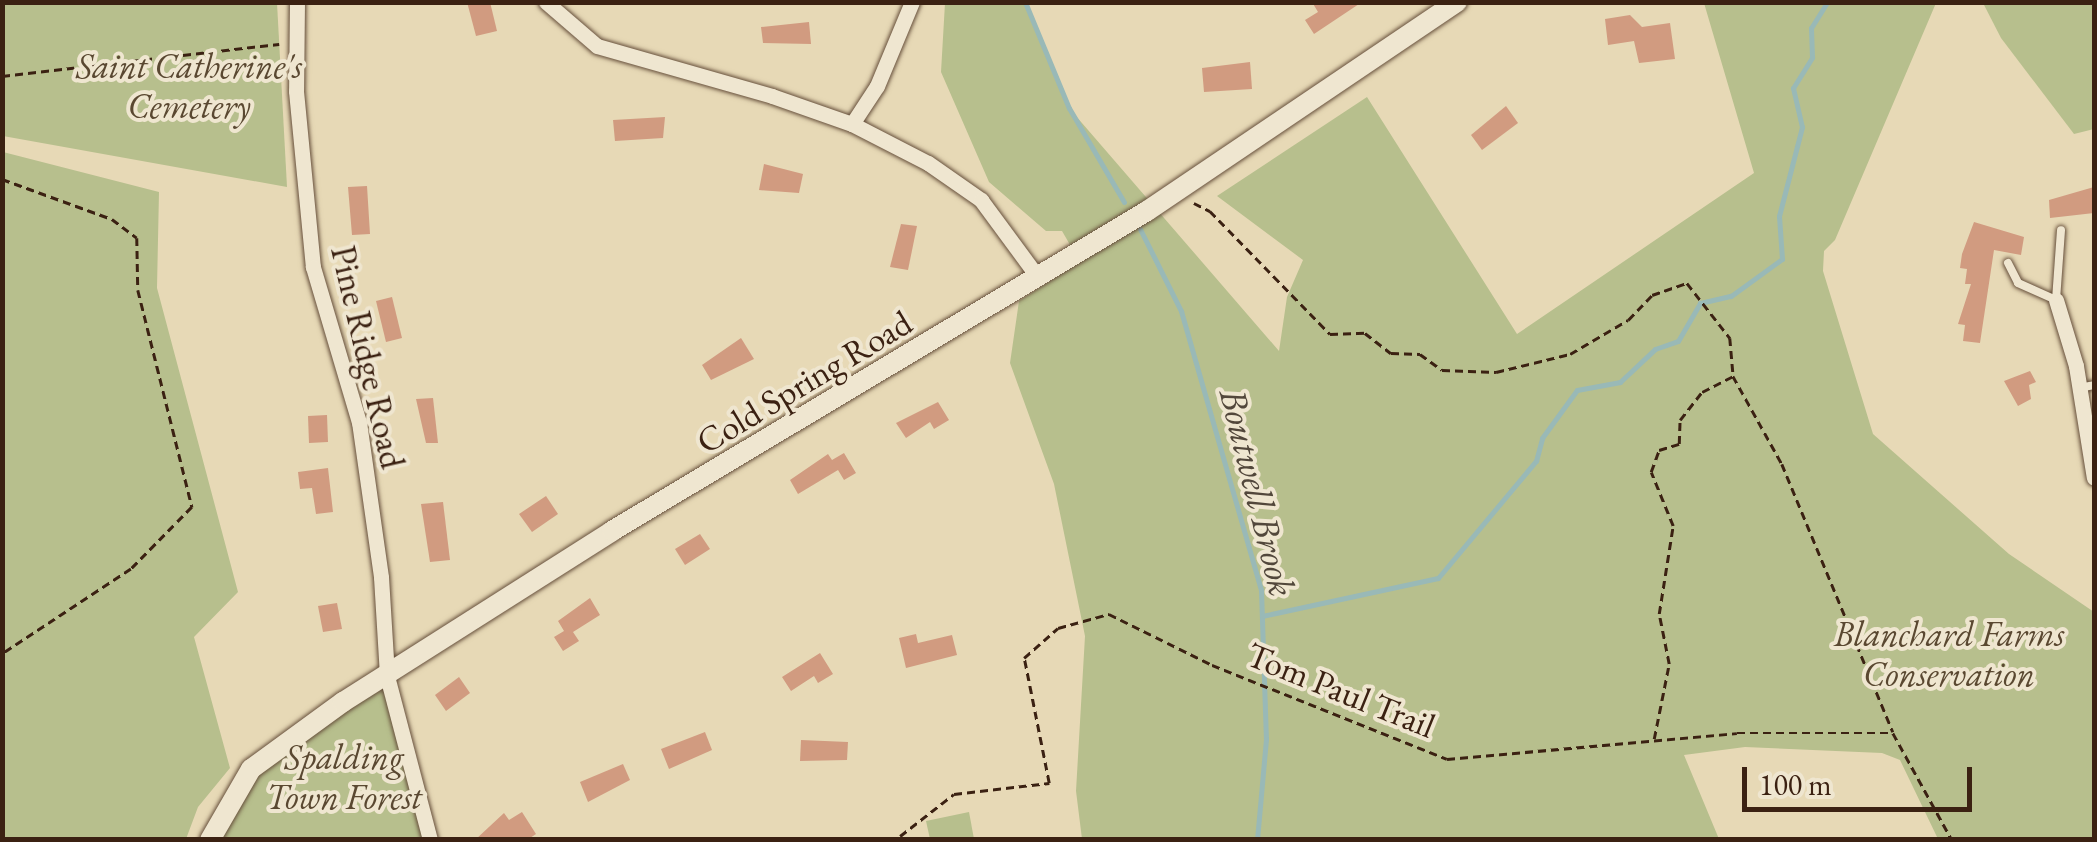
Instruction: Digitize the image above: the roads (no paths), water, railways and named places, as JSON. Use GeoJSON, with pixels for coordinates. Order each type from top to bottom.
{"type":"FeatureCollection","features":[{"type":"Feature","properties":{"kind":"street","name":"Pine Ridge Road"},"geometry":{"type":"LineString","coordinates":[[297,2],[296,42],[313,267],[359,422],[381,577],[387,676],[430,840]]}},
{"type":"Feature","properties":{"kind":"street"},"geometry":{"type":"LineString","coordinates":[[546,2],[597,46],[852,124],[961,183],[1004,224],[1037,276]]}},
{"type":"Feature","properties":{"kind":"street"},"geometry":{"type":"LineString","coordinates":[[852,124],[877,86],[912,2]]}},
{"type":"Feature","properties":{"kind":"street","name":"Cold Spring Road"},"geometry":{"type":"LineString","coordinates":[[210,840],[226,803],[265,755],[612,532],[1175,193],[1457,2]]}},
{"type":"Feature","properties":{"kind":"street"},"geometry":{"type":"LineString","coordinates":[[2056,300],[2087,386],[2094,478]]}},
{"type":"Feature","properties":{"kind":"lane"},"geometry":{"type":"LineString","coordinates":[[2008,262],[2018,283],[2056,300],[2061,230]]}},
{"type":"Feature","properties":{"kind":"waterway","name":"Boutwell Brook"},"geometry":{"type":"LineString","coordinates":[[1025,2],[1069,108],[1124,202]]}},
{"type":"Feature","properties":{"kind":"waterway"},"geometry":{"type":"LineString","coordinates":[[1262,616],[1438,578],[1536,461],[1542,438],[1577,390],[1620,382],[1655,349],[1678,341],[1700,303],[1731,296],[1782,259],[1779,216],[1802,127],[1793,88],[1812,57],[1811,28],[1827,2]]}},
{"type":"Feature","properties":{"kind":"waterway","name":"Boutwell Brook"},"geometry":{"type":"LineString","coordinates":[[1140,229],[1181,311],[1261,590],[1266,739],[1257,840]]}},
{"type":"Feature","properties":{"kind":"park label","name":"Saint Catherine's Cemetery"},"geometry":{"type":"Point","coordinates":[189,86]}},
{"type":"Feature","properties":{"kind":"park label","name":"Blanchard Farms Conservation"},"geometry":{"type":"Point","coordinates":[1949,654]}},
{"type":"Feature","properties":{"kind":"park label","name":"Spalding Town Forest"},"geometry":{"type":"Point","coordinates":[344,777]}}]}
